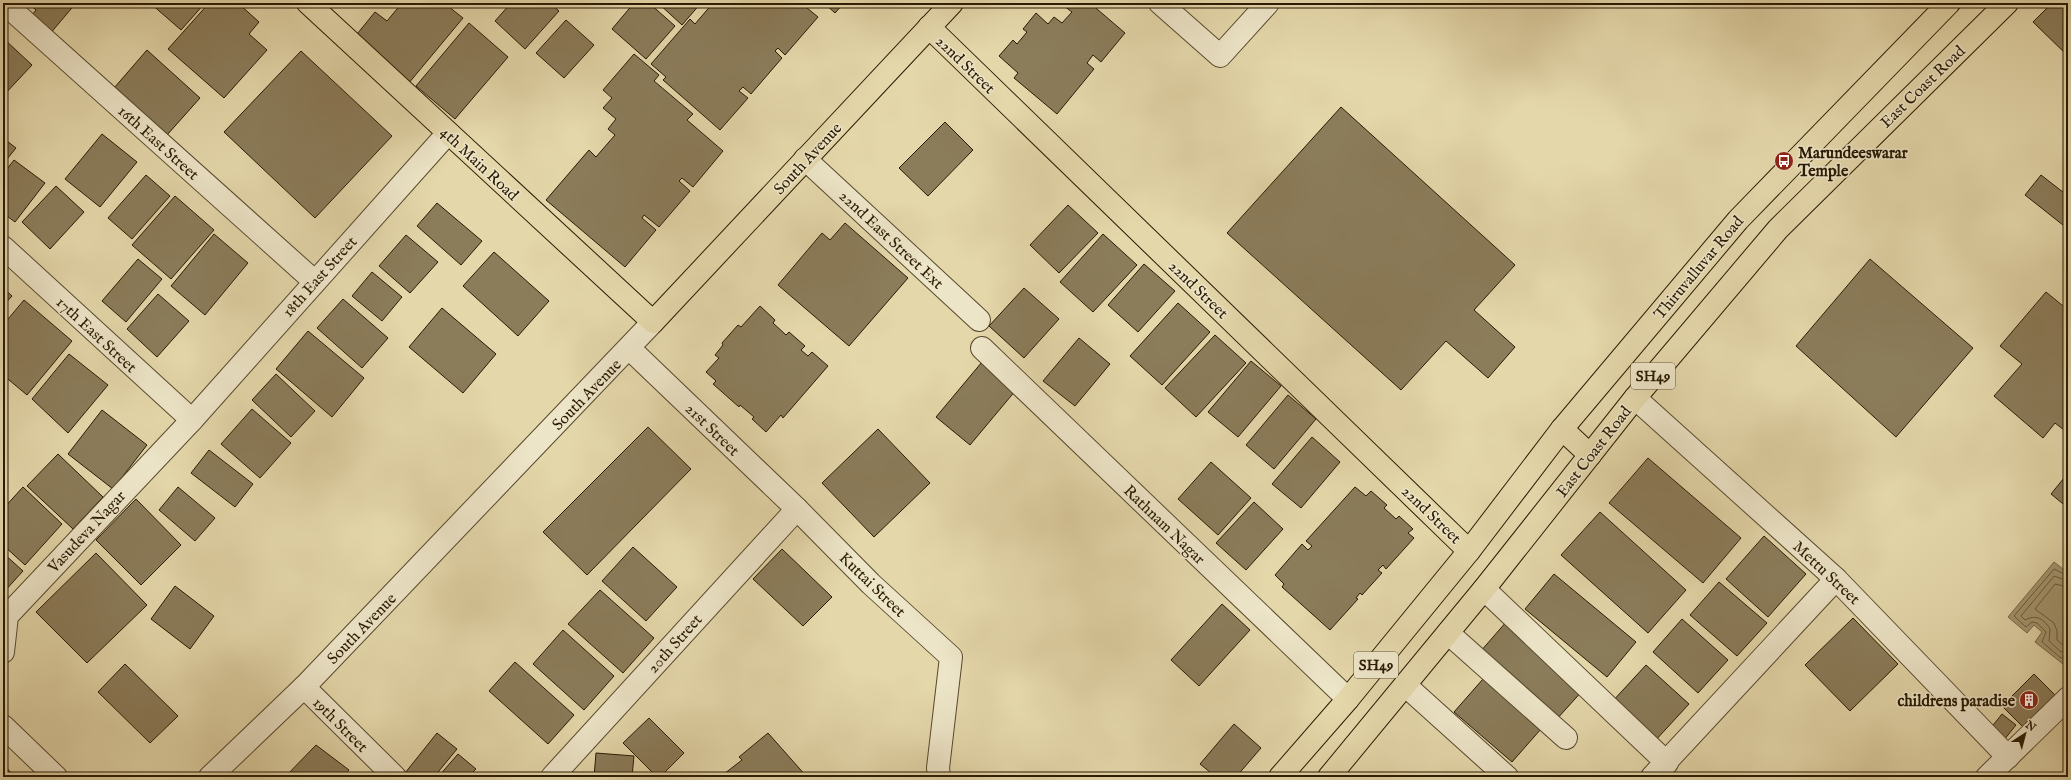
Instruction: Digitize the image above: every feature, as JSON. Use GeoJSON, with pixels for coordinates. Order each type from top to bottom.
{"type":"FeatureCollection","features":[{"type":"Feature","properties":{"kind":"main road","name":"4th Main Road"},"geometry":{"type":"LineString","coordinates":[[308,3],[653,322]]}},
{"type":"Feature","properties":{"kind":"main road","name":"South Avenue"},"geometry":{"type":"LineString","coordinates":[[653,322],[952,3]]}},
{"type":"Feature","properties":{"kind":"main road","name":"Thiruvalluvar Road"},"geometry":{"type":"LineString","coordinates":[[1470,551],[1562,429],[1738,220],[1949,3]]}},
{"type":"Feature","properties":{"kind":"main road","name":"East Coast Road"},"geometry":{"type":"LineString","coordinates":[[1329,777],[1484,589],[1635,398],[1778,229],[2007,3]]}},
{"type":"Feature","properties":{"kind":"main road","name":"22nd Street"},"geometry":{"type":"LineString","coordinates":[[929,28],[1470,551]]}},
{"type":"Feature","properties":{"kind":"main road"},"geometry":{"type":"LineString","coordinates":[[1562,429],[1590,455]]}},
{"type":"Feature","properties":{"kind":"main road","name":"SH49"},"geometry":{"type":"LineString","coordinates":[[1280,777],[1348,699],[1470,551]]}},
{"type":"Feature","properties":{"kind":"street","name":"16th East Street"},"geometry":{"type":"LineString","coordinates":[[4,3],[314,281]]}},
{"type":"Feature","properties":{"kind":"street"},"geometry":{"type":"LineString","coordinates":[[1160,3],[1220,56],[1268,3]]}},
{"type":"Feature","properties":{"kind":"street","name":"18th East Street"},"geometry":{"type":"LineString","coordinates":[[192,420],[314,281],[448,133]]}},
{"type":"Feature","properties":{"kind":"street","name":"22nd East Street Ext"},"geometry":{"type":"LineString","coordinates":[[805,159],[979,320]]}},
{"type":"Feature","properties":{"kind":"street","name":"17th East Street"},"geometry":{"type":"LineString","coordinates":[[3,247],[192,420]]}},
{"type":"Feature","properties":{"kind":"street","name":"South Avenue"},"geometry":{"type":"LineString","coordinates":[[210,777],[304,687],[630,349],[653,322]]}},
{"type":"Feature","properties":{"kind":"street","name":"Rathnam Nagar"},"geometry":{"type":"LineString","coordinates":[[982,348],[1348,699]]}},
{"type":"Feature","properties":{"kind":"street","name":"21st Street"},"geometry":{"type":"LineString","coordinates":[[630,349],[797,509]]}},
{"type":"Feature","properties":{"kind":"street","name":"Mettu Street"},"geometry":{"type":"LineString","coordinates":[[1635,398],[1836,579],[2008,757]]}},
{"type":"Feature","properties":{"kind":"street","name":"Vasudeva Nagar"},"geometry":{"type":"LineString","coordinates":[[3,652],[7,616],[192,420]]}},
{"type":"Feature","properties":{"kind":"street","name":"Kuttai Street"},"geometry":{"type":"LineString","coordinates":[[797,509],[871,584],[951,657],[939,777]]}},
{"type":"Feature","properties":{"kind":"street","name":"20th Street"},"geometry":{"type":"LineString","coordinates":[[552,777],[797,509]]}},
{"type":"Feature","properties":{"kind":"street"},"geometry":{"type":"LineString","coordinates":[[1484,589],[1659,770],[1836,579]]}},
{"type":"Feature","properties":{"kind":"street"},"geometry":{"type":"LineString","coordinates":[[1448,633],[1566,738]]}},
{"type":"Feature","properties":{"kind":"street"},"geometry":{"type":"LineString","coordinates":[[1405,685],[1506,777]]}},
{"type":"Feature","properties":{"kind":"street","name":"19th Street"},"geometry":{"type":"LineString","coordinates":[[304,687],[395,777]]}},
{"type":"Feature","properties":{"kind":"street"},"geometry":{"type":"LineString","coordinates":[[1987,777],[2068,698]]}},
{"type":"Feature","properties":{"kind":"street"},"geometry":{"type":"LineString","coordinates":[[3,726],[56,777]]}},
{"type":"Feature","properties":{"kind":"water"},"geometry":{"type":"Polygon","coordinates":[[[2054,562],[2068,573],[2068,658],[2063,664],[2035,642],[2042,632],[2034,625],[2027,633],[2008,617],[2054,562]]]}},
{"type":"Feature","properties":{"kind":"building"},"geometry":{"type":"Polygon","coordinates":[[[28,3],[76,3],[49,35],[29,19],[36,10],[28,3]]]}},
{"type":"Feature","properties":{"kind":"building"},"geometry":{"type":"Polygon","coordinates":[[[150,3],[205,3],[181,30],[150,3]]]}},
{"type":"Feature","properties":{"kind":"building"},"geometry":{"type":"Polygon","coordinates":[[[209,3],[238,3],[259,22],[249,34],[267,50],[224,98],[168,49],[209,3]]]}},
{"type":"Feature","properties":{"kind":"building"},"geometry":{"type":"Polygon","coordinates":[[[402,3],[444,3],[463,18],[408,84],[353,39],[375,12],[387,21],[402,3]]]}},
{"type":"Feature","properties":{"kind":"building"},"geometry":{"type":"Polygon","coordinates":[[[511,3],[550,3],[559,11],[525,49],[495,21],[511,3]]]}},
{"type":"Feature","properties":{"kind":"building"},"geometry":{"type":"Polygon","coordinates":[[[634,3],[649,3],[675,26],[646,59],[612,29],[634,3]]]}},
{"type":"Feature","properties":{"kind":"building"},"geometry":{"type":"Polygon","coordinates":[[[658,3],[701,3],[682,25],[658,3]]]}},
{"type":"Feature","properties":{"kind":"building"},"geometry":{"type":"Polygon","coordinates":[[[713,3],[801,3],[818,17],[785,55],[778,48],[775,51],[782,58],[751,94],[743,87],[739,91],[748,98],[720,130],[663,80],[666,77],[651,64],[690,19],[695,24],[713,3]]]}},
{"type":"Feature","properties":{"kind":"building"},"geometry":{"type":"Polygon","coordinates":[[[824,3],[844,3],[835,13],[824,3]]]}},
{"type":"Feature","properties":{"kind":"building"},"geometry":{"type":"Polygon","coordinates":[[[1066,3],[1090,3],[1125,33],[1101,62],[1093,55],[1087,63],[1094,69],[1057,114],[1014,78],[1018,73],[999,56],[1013,40],[1017,44],[1027,32],[1023,29],[1036,13],[1048,24],[1054,17],[1062,23],[1072,12],[1064,6],[1066,3]]]}},
{"type":"Feature","properties":{"kind":"building"},"geometry":{"type":"Polygon","coordinates":[[[2052,3],[2068,3],[2068,56],[2033,22],[2052,3]]]}},
{"type":"Feature","properties":{"kind":"building"},"geometry":{"type":"Polygon","coordinates":[[[566,20],[594,45],[564,78],[536,53],[566,20]]]}},
{"type":"Feature","properties":{"kind":"building"},"geometry":{"type":"Polygon","coordinates":[[[469,23],[508,57],[455,119],[416,86],[469,23]]]}},
{"type":"Feature","properties":{"kind":"building"},"geometry":{"type":"Polygon","coordinates":[[[3,38],[32,65],[3,96],[3,38]]]}},
{"type":"Feature","properties":{"kind":"building"},"geometry":{"type":"Polygon","coordinates":[[[147,50],[200,98],[167,135],[114,88],[147,50]]]}},
{"type":"Feature","properties":{"kind":"building"},"geometry":{"type":"Polygon","coordinates":[[[301,51],[392,136],[315,218],[224,132],[301,51]]]}},
{"type":"Feature","properties":{"kind":"building"},"geometry":{"type":"Polygon","coordinates":[[[634,54],[659,75],[654,81],[693,114],[687,120],[723,151],[693,187],[682,178],[679,181],[690,191],[659,227],[644,215],[642,218],[656,230],[625,267],[546,200],[589,150],[596,157],[615,135],[608,129],[616,119],[603,108],[612,98],[603,90],[634,54]]]}},
{"type":"Feature","properties":{"kind":"building"},"geometry":{"type":"Polygon","coordinates":[[[1341,107],[1515,265],[1474,310],[1515,347],[1488,378],[1446,341],[1401,390],[1227,233],[1341,107]]]}},
{"type":"Feature","properties":{"kind":"building"},"geometry":{"type":"Polygon","coordinates":[[[945,122],[973,150],[928,196],[899,168],[945,122]]]}},
{"type":"Feature","properties":{"kind":"building"},"geometry":{"type":"Polygon","coordinates":[[[102,134],[137,162],[100,207],[65,179],[102,134]]]}},
{"type":"Feature","properties":{"kind":"building"},"geometry":{"type":"Polygon","coordinates":[[[3,138],[16,148],[3,164],[3,138]]]}},
{"type":"Feature","properties":{"kind":"building"},"geometry":{"type":"Polygon","coordinates":[[[14,160],[45,183],[15,222],[3,213],[3,174],[14,160]]]}},
{"type":"Feature","properties":{"kind":"building"},"geometry":{"type":"Polygon","coordinates":[[[146,175],[170,196],[132,239],[108,218],[146,175]]]}},
{"type":"Feature","properties":{"kind":"building"},"geometry":{"type":"Polygon","coordinates":[[[2041,175],[2068,196],[2068,229],[2025,195],[2041,175]]]}},
{"type":"Feature","properties":{"kind":"building"},"geometry":{"type":"Polygon","coordinates":[[[56,186],[84,212],[50,249],[22,222],[56,186]]]}},
{"type":"Feature","properties":{"kind":"building"},"geometry":{"type":"Polygon","coordinates":[[[175,196],[214,230],[171,279],[132,245],[175,196]]]}},
{"type":"Feature","properties":{"kind":"building"},"geometry":{"type":"Polygon","coordinates":[[[437,203],[482,241],[461,265],[417,226],[437,203]]]}},
{"type":"Feature","properties":{"kind":"building"},"geometry":{"type":"Polygon","coordinates":[[[1068,205],[1098,233],[1059,273],[1030,245],[1068,205]]]}},
{"type":"Feature","properties":{"kind":"building"},"geometry":{"type":"Polygon","coordinates":[[[845,223],[908,278],[849,346],[778,285],[822,233],[830,240],[845,223]]]}},
{"type":"Feature","properties":{"kind":"building"},"geometry":{"type":"Polygon","coordinates":[[[214,234],[248,263],[205,315],[171,286],[214,234]]]}},
{"type":"Feature","properties":{"kind":"building"},"geometry":{"type":"Polygon","coordinates":[[[1103,234],[1137,265],[1093,312],[1060,282],[1103,234]]]}},
{"type":"Feature","properties":{"kind":"building"},"geometry":{"type":"Polygon","coordinates":[[[406,235],[438,262],[410,293],[379,266],[406,235]]]}},
{"type":"Feature","properties":{"kind":"building"},"geometry":{"type":"Polygon","coordinates":[[[494,252],[549,301],[518,336],[463,286],[494,252]]]}},
{"type":"Feature","properties":{"kind":"building"},"geometry":{"type":"Polygon","coordinates":[[[138,259],[162,279],[126,322],[102,301],[138,259]]]}},
{"type":"Feature","properties":{"kind":"building"},"geometry":{"type":"Polygon","coordinates":[[[1870,259],[1973,348],[1896,437],[1796,346],[1870,259]]]}},
{"type":"Feature","properties":{"kind":"building"},"geometry":{"type":"Polygon","coordinates":[[[1144,264],[1175,291],[1138,332],[1108,305],[1144,264]]]}},
{"type":"Feature","properties":{"kind":"building"},"geometry":{"type":"Polygon","coordinates":[[[372,272],[402,297],[382,321],[352,296],[372,272]]]}},
{"type":"Feature","properties":{"kind":"building"},"geometry":{"type":"Polygon","coordinates":[[[3,288],[12,296],[3,306],[3,288]]]}},
{"type":"Feature","properties":{"kind":"building"},"geometry":{"type":"Polygon","coordinates":[[[1024,288],[1059,319],[1024,358],[989,326],[1024,288]]]}},
{"type":"Feature","properties":{"kind":"building"},"geometry":{"type":"Polygon","coordinates":[[[2046,292],[2068,310],[2068,433],[2055,423],[2043,438],[1994,396],[2022,364],[2000,346],[2046,292]]]}},
{"type":"Feature","properties":{"kind":"building"},"geometry":{"type":"Polygon","coordinates":[[[158,294],[189,321],[157,357],[127,329],[158,294]]]}},
{"type":"Feature","properties":{"kind":"building"},"geometry":{"type":"Polygon","coordinates":[[[343,299],[388,338],[362,368],[317,328],[343,299]]]}},
{"type":"Feature","properties":{"kind":"building"},"geometry":{"type":"Polygon","coordinates":[[[24,300],[72,341],[27,395],[3,375],[3,325],[24,300]]]}},
{"type":"Feature","properties":{"kind":"building"},"geometry":{"type":"Polygon","coordinates":[[[1178,303],[1210,332],[1162,385],[1130,356],[1178,303]]]}},
{"type":"Feature","properties":{"kind":"building"},"geometry":{"type":"Polygon","coordinates":[[[760,306],[775,320],[773,323],[786,335],[789,332],[805,346],[801,350],[808,356],[812,352],[828,366],[783,418],[781,415],[766,432],[752,419],[754,417],[740,405],[739,407],[713,384],[716,381],[706,372],[719,358],[715,355],[723,345],[722,343],[738,325],[741,327],[760,306]]]}},
{"type":"Feature","properties":{"kind":"building"},"geometry":{"type":"Polygon","coordinates":[[[442,308],[496,354],[463,393],[409,347],[442,308]]]}},
{"type":"Feature","properties":{"kind":"building"},"geometry":{"type":"Polygon","coordinates":[[[308,331],[364,378],[332,417],[276,369],[308,331]]]}},
{"type":"Feature","properties":{"kind":"building"},"geometry":{"type":"Polygon","coordinates":[[[1215,335],[1246,363],[1196,417],[1165,388],[1215,335]]]}},
{"type":"Feature","properties":{"kind":"building"},"geometry":{"type":"Polygon","coordinates":[[[1079,338],[1110,364],[1075,406],[1043,381],[1079,338]]]}},
{"type":"Feature","properties":{"kind":"building"},"geometry":{"type":"Polygon","coordinates":[[[69,354],[108,385],[68,433],[32,399],[69,354]]]}},
{"type":"Feature","properties":{"kind":"building"},"geometry":{"type":"Polygon","coordinates":[[[1251,361],[1281,386],[1238,437],[1208,412],[1251,361]]]}},
{"type":"Feature","properties":{"kind":"building"},"geometry":{"type":"Polygon","coordinates":[[[982,362],[1016,390],[970,445],[936,417],[982,362]]]}},
{"type":"Feature","properties":{"kind":"building"},"geometry":{"type":"Polygon","coordinates":[[[276,374],[315,411],[291,437],[252,400],[276,374]]]}},
{"type":"Feature","properties":{"kind":"building"},"geometry":{"type":"Polygon","coordinates":[[[1288,395],[1316,419],[1274,469],[1246,445],[1288,395]]]}},
{"type":"Feature","properties":{"kind":"building"},"geometry":{"type":"Polygon","coordinates":[[[252,409],[291,443],[260,478],[221,444],[252,409]]]}},
{"type":"Feature","properties":{"kind":"building"},"geometry":{"type":"Polygon","coordinates":[[[102,410],[147,445],[113,489],[68,454],[102,410]]]}},
{"type":"Feature","properties":{"kind":"building"},"geometry":{"type":"Polygon","coordinates":[[[648,427],[691,469],[587,575],[543,532],[648,427]]]}},
{"type":"Feature","properties":{"kind":"building"},"geometry":{"type":"Polygon","coordinates":[[[878,429],[930,483],[874,537],[822,483],[878,429]]]}},
{"type":"Feature","properties":{"kind":"building"},"geometry":{"type":"Polygon","coordinates":[[[1312,437],[1340,462],[1301,508],[1272,484],[1312,437]]]}},
{"type":"Feature","properties":{"kind":"building"},"geometry":{"type":"Polygon","coordinates":[[[209,450],[253,484],[235,507],[191,473],[209,450]]]}},
{"type":"Feature","properties":{"kind":"building"},"geometry":{"type":"Polygon","coordinates":[[[58,454],[103,497],[73,529],[27,486],[58,454]]]}},
{"type":"Feature","properties":{"kind":"building"},"geometry":{"type":"Polygon","coordinates":[[[1648,458],[1741,538],[1703,583],[1609,503],[1648,458]]]}},
{"type":"Feature","properties":{"kind":"building"},"geometry":{"type":"Polygon","coordinates":[[[1211,462],[1251,498],[1218,535],[1178,499],[1211,462]]]}},
{"type":"Feature","properties":{"kind":"building"},"geometry":{"type":"Polygon","coordinates":[[[2068,473],[2068,508],[2051,494],[2068,473]]]}},
{"type":"Feature","properties":{"kind":"building"},"geometry":{"type":"Polygon","coordinates":[[[23,487],[62,524],[25,565],[3,545],[3,509],[23,487]]]}},
{"type":"Feature","properties":{"kind":"building"},"geometry":{"type":"Polygon","coordinates":[[[178,487],[215,518],[195,541],[159,510],[178,487]]]}},
{"type":"Feature","properties":{"kind":"building"},"geometry":{"type":"Polygon","coordinates":[[[1355,487],[1366,496],[1371,491],[1387,505],[1384,508],[1396,519],[1399,516],[1413,529],[1408,533],[1414,538],[1386,569],[1383,565],[1378,570],[1382,573],[1362,595],[1360,593],[1356,598],[1358,599],[1330,630],[1282,587],[1284,584],[1275,575],[1302,544],[1308,550],[1312,546],[1306,541],[1355,487]]]}},
{"type":"Feature","properties":{"kind":"building"},"geometry":{"type":"Polygon","coordinates":[[[136,499],[181,545],[141,585],[96,540],[136,499]]]}},
{"type":"Feature","properties":{"kind":"building"},"geometry":{"type":"Polygon","coordinates":[[[1254,502],[1283,529],[1246,570],[1216,543],[1254,502]]]}},
{"type":"Feature","properties":{"kind":"building"},"geometry":{"type":"Polygon","coordinates":[[[1600,512],[1686,590],[1648,633],[1561,555],[1600,512]]]}},
{"type":"Feature","properties":{"kind":"building"},"geometry":{"type":"Polygon","coordinates":[[[1764,536],[1806,574],[1768,617],[1726,579],[1764,536]]]}},
{"type":"Feature","properties":{"kind":"building"},"geometry":{"type":"Polygon","coordinates":[[[633,547],[677,587],[646,621],[602,581],[633,547]]]}},
{"type":"Feature","properties":{"kind":"building"},"geometry":{"type":"Polygon","coordinates":[[[782,549],[832,597],[803,626],[753,579],[782,549]]]}},
{"type":"Feature","properties":{"kind":"building"},"geometry":{"type":"Polygon","coordinates":[[[3,553],[23,571],[3,593],[3,553]]]}},
{"type":"Feature","properties":{"kind":"building"},"geometry":{"type":"Polygon","coordinates":[[[96,553],[147,605],[87,663],[36,612],[96,553]]]}},
{"type":"Feature","properties":{"kind":"building"},"geometry":{"type":"Polygon","coordinates":[[[1554,574],[1636,642],[1607,677],[1525,609],[1554,574]]]}},
{"type":"Feature","properties":{"kind":"building"},"geometry":{"type":"Polygon","coordinates":[[[1719,582],[1767,623],[1737,656],[1690,615],[1719,582]]]}},
{"type":"Feature","properties":{"kind":"building"},"geometry":{"type":"Polygon","coordinates":[[[175,586],[214,616],[190,649],[151,619],[175,586]]]}},
{"type":"Feature","properties":{"kind":"building"},"geometry":{"type":"Polygon","coordinates":[[[600,590],[654,638],[623,673],[568,624],[600,590]]]}},
{"type":"Feature","properties":{"kind":"building"},"geometry":{"type":"Polygon","coordinates":[[[1222,604],[1250,630],[1199,686],[1171,660],[1222,604]]]}},
{"type":"Feature","properties":{"kind":"building"},"geometry":{"type":"Polygon","coordinates":[[[1853,618],[1898,664],[1850,711],[1805,665],[1853,618]]]}},
{"type":"Feature","properties":{"kind":"building"},"geometry":{"type":"Polygon","coordinates":[[[1682,619],[1728,660],[1698,693],[1653,652],[1682,619]]]}},
{"type":"Feature","properties":{"kind":"building"},"geometry":{"type":"Polygon","coordinates":[[[1507,621],[1584,689],[1556,720],[1480,652],[1507,621]]]}},
{"type":"Feature","properties":{"kind":"building"},"geometry":{"type":"Polygon","coordinates":[[[563,630],[614,676],[584,710],[533,664],[563,630]]]}},
{"type":"Feature","properties":{"kind":"building"},"geometry":{"type":"Polygon","coordinates":[[[515,662],[574,715],[548,744],[489,691],[515,662]]]}},
{"type":"Feature","properties":{"kind":"building"},"geometry":{"type":"Polygon","coordinates":[[[125,664],[178,716],[150,743],[98,692],[125,664]]]}},
{"type":"Feature","properties":{"kind":"building"},"geometry":{"type":"Polygon","coordinates":[[[1646,665],[1689,704],[1654,742],[1611,703],[1646,665]]]}},
{"type":"Feature","properties":{"kind":"building","name":"childrens paradise"},"geometry":{"type":"Polygon","coordinates":[[[2034,674],[2055,695],[2023,727],[2002,706],[2034,674]]]}},
{"type":"Feature","properties":{"kind":"building"},"geometry":{"type":"Polygon","coordinates":[[[1483,679],[1541,729],[1512,762],[1454,712],[1483,679]]]}},
{"type":"Feature","properties":{"kind":"building"},"geometry":{"type":"Polygon","coordinates":[[[2002,714],[2016,725],[2004,740],[1990,729],[2002,714]]]}},
{"type":"Feature","properties":{"kind":"building"},"geometry":{"type":"Polygon","coordinates":[[[649,718],[684,753],[660,777],[657,777],[623,743],[649,718]]]}},
{"type":"Feature","properties":{"kind":"building"},"geometry":{"type":"Polygon","coordinates":[[[1234,724],[1261,748],[1236,777],[1216,777],[1200,764],[1234,724]]]}},
{"type":"Feature","properties":{"kind":"building"},"geometry":{"type":"Polygon","coordinates":[[[437,733],[457,749],[434,777],[409,777],[405,773],[437,733]]]}},
{"type":"Feature","properties":{"kind":"building"},"geometry":{"type":"Polygon","coordinates":[[[768,733],[807,777],[720,777],[742,760],[739,757],[768,733]]]}},
{"type":"Feature","properties":{"kind":"building"},"geometry":{"type":"Polygon","coordinates":[[[316,745],[349,770],[343,777],[285,777],[316,745]]]}},
{"type":"Feature","properties":{"kind":"building"},"geometry":{"type":"Polygon","coordinates":[[[596,753],[634,756],[632,777],[594,777],[596,753]]]}},
{"type":"Feature","properties":{"kind":"building"},"geometry":{"type":"Polygon","coordinates":[[[458,754],[476,769],[468,777],[438,777],[458,754]]]}},
{"type":"Feature","properties":{"kind":"building"},"geometry":{"type":"Polygon","coordinates":[[[3,764],[15,777],[3,777],[3,764]]]}},
{"type":"Feature","properties":{"kind":"place","name":"Marundeeswarar Temple"},"geometry":{"type":"Point","coordinates":[1784,161]}},
{"type":"Feature","properties":{"kind":"place","name":"childrens paradise"},"geometry":{"type":"Point","coordinates":[2029,700]}}]}
